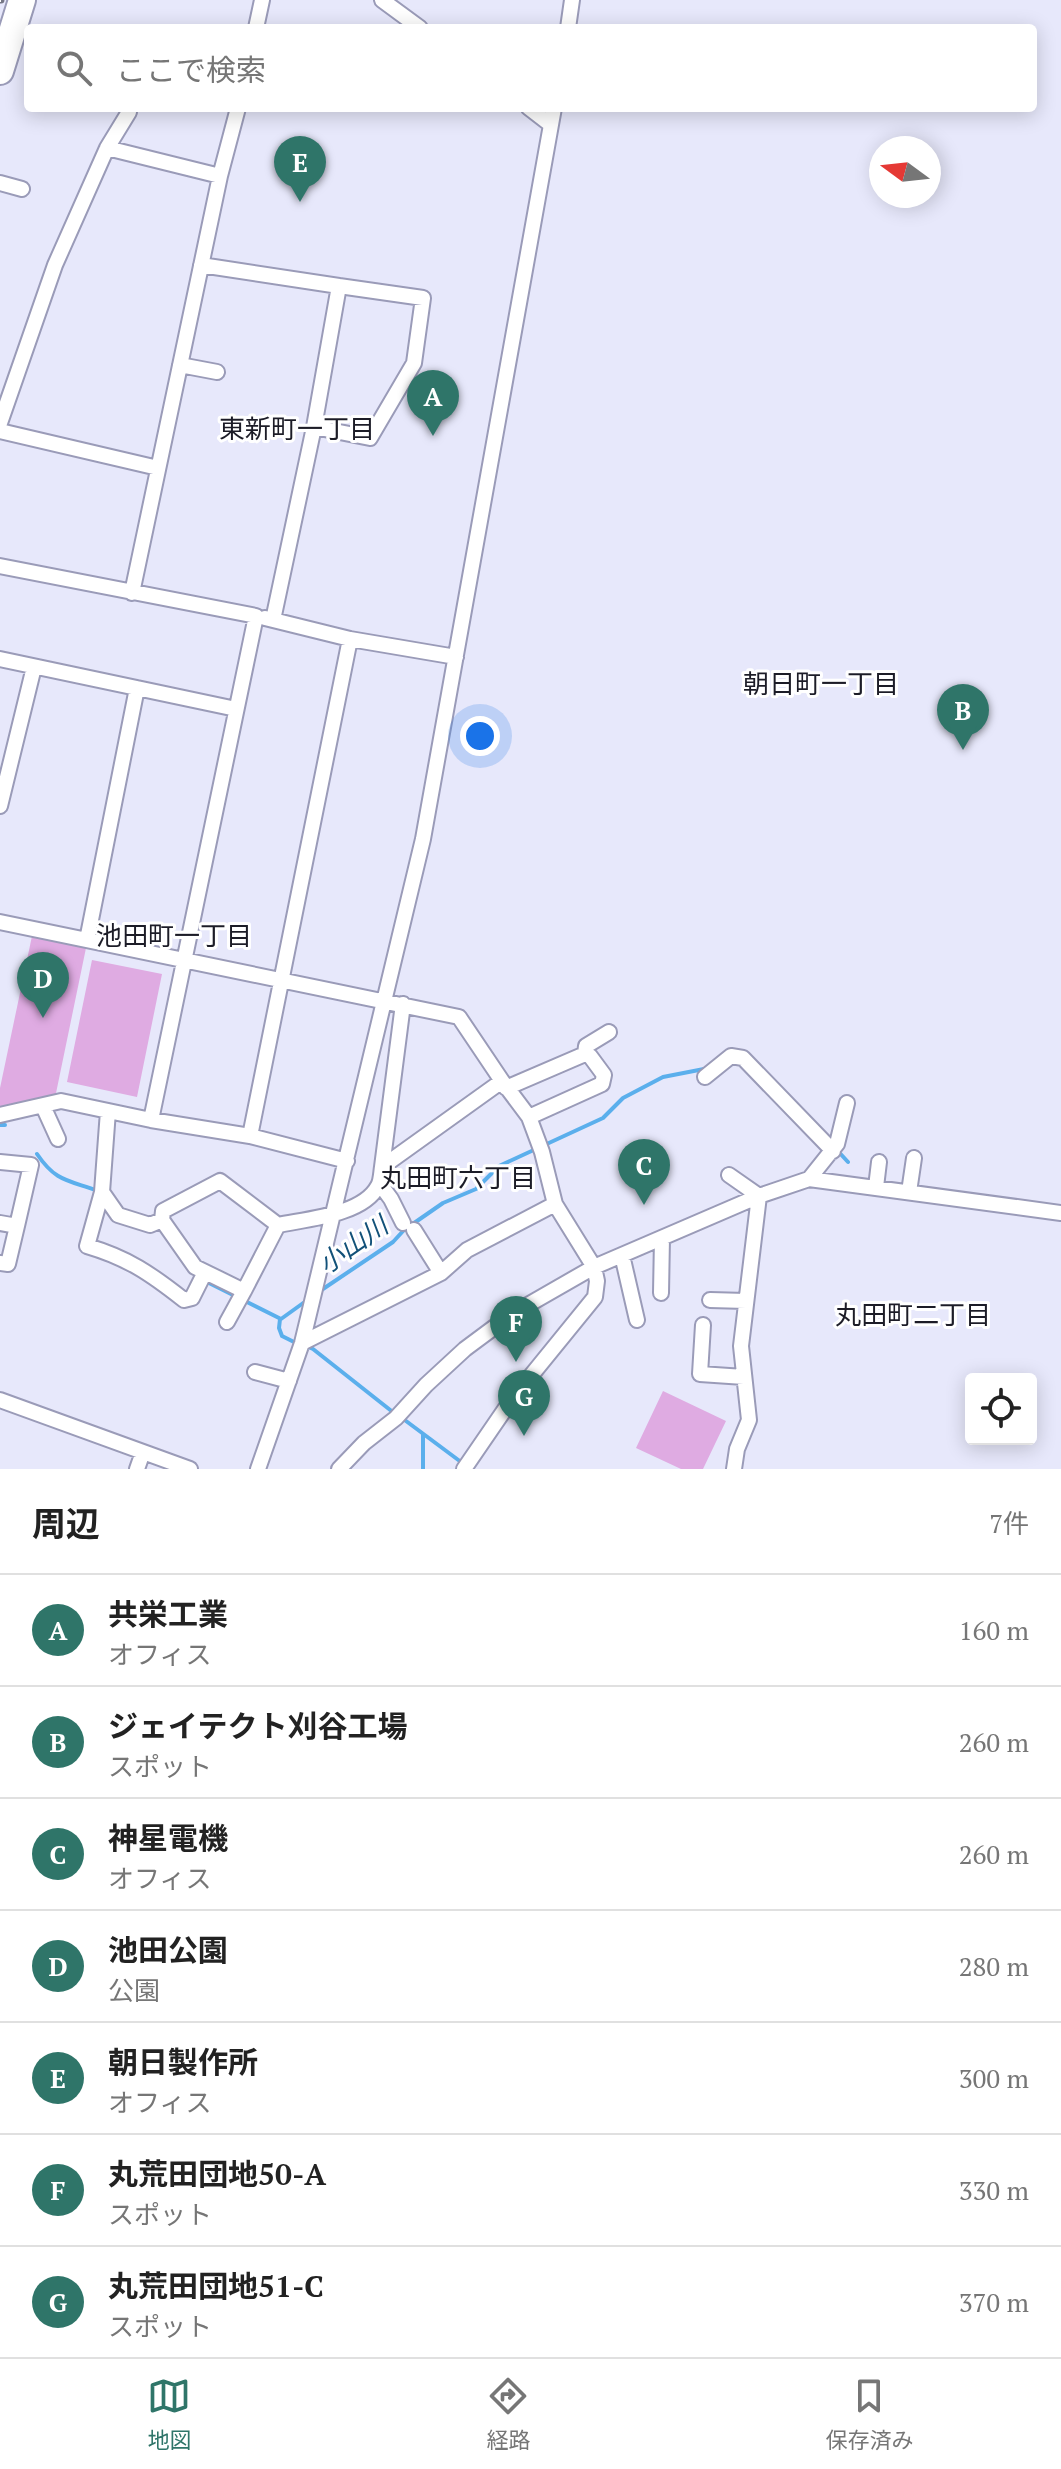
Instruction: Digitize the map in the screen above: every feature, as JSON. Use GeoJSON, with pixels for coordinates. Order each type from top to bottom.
{"type":"FeatureCollection","features":[{"type":"Feature","properties":{"kind":"highway"},"geometry":{"type":"LineString","coordinates":[[0,71],[22,0]]}},
{"type":"Feature","properties":{"kind":"street"},"geometry":{"type":"LineString","coordinates":[[257,24],[262,0]]}},
{"type":"Feature","properties":{"kind":"street"},"geometry":{"type":"LineString","coordinates":[[382,0],[415,24]]}},
{"type":"Feature","properties":{"kind":"street"},"geometry":{"type":"LineString","coordinates":[[569,24],[572,0]]}},
{"type":"Feature","properties":{"kind":"street"},"geometry":{"type":"LineString","coordinates":[[0,423],[55,265],[107,148],[129,112]]}},
{"type":"Feature","properties":{"kind":"street"},"geometry":{"type":"LineString","coordinates":[[132,593],[232,112]]}},
{"type":"Feature","properties":{"kind":"street"},"geometry":{"type":"LineString","coordinates":[[534,112],[551,125]]}},
{"type":"Feature","properties":{"kind":"street"},"geometry":{"type":"LineString","coordinates":[[258,1469],[300,1348],[423,839],[553,112]]}},
{"type":"Feature","properties":{"kind":"street"},"geometry":{"type":"LineString","coordinates":[[107,148],[220,176]]}},
{"type":"Feature","properties":{"kind":"street"},"geometry":{"type":"LineString","coordinates":[[0,183],[22,189]]}},
{"type":"Feature","properties":{"kind":"street"},"geometry":{"type":"LineString","coordinates":[[201,265],[423,298],[414,363],[370,438],[314,427]]}},
{"type":"Feature","properties":{"kind":"street"},"geometry":{"type":"LineString","coordinates":[[273,620],[314,427],[339,286]]}},
{"type":"Feature","properties":{"kind":"street"},"geometry":{"type":"LineString","coordinates":[[180,365],[217,372]]}},
{"type":"Feature","properties":{"kind":"street"},"geometry":{"type":"LineString","coordinates":[[0,431],[158,468]]}},
{"type":"Feature","properties":{"kind":"street"},"geometry":{"type":"LineString","coordinates":[[0,566],[256,616],[350,639],[456,657]]}},
{"type":"Feature","properties":{"kind":"street"},"geometry":{"type":"LineString","coordinates":[[151,1120],[256,616]]}},
{"type":"Feature","properties":{"kind":"street"},"geometry":{"type":"LineString","coordinates":[[250,1136],[350,639]]}},
{"type":"Feature","properties":{"kind":"street"},"geometry":{"type":"LineString","coordinates":[[0,659],[236,709]]}},
{"type":"Feature","properties":{"kind":"street"},"geometry":{"type":"LineString","coordinates":[[0,806],[34,667]]}},
{"type":"Feature","properties":{"kind":"street"},"geometry":{"type":"LineString","coordinates":[[87,940],[137,688]]}},
{"type":"Feature","properties":{"kind":"street"},"geometry":{"type":"LineString","coordinates":[[0,922],[459,1017],[529,1117],[540,1145],[555,1204],[594,1267],[597,1281],[595,1297],[512,1399],[464,1469]]}},
{"type":"Feature","properties":{"kind":"street"},"geometry":{"type":"LineString","coordinates":[[244,1291],[203,1277],[162,1220],[163,1211],[220,1181],[278,1225],[348,1210],[368,1198],[380,1184],[403,1004]]}},
{"type":"Feature","properties":{"kind":"street"},"geometry":{"type":"LineString","coordinates":[[585,1054],[586,1046],[609,1032]]}},
{"type":"Feature","properties":{"kind":"street"},"geometry":{"type":"LineString","coordinates":[[382,1167],[504,1084],[585,1054],[590,1056],[604,1075],[602,1084],[529,1117]]}},
{"type":"Feature","properties":{"kind":"street"},"geometry":{"type":"LineString","coordinates":[[705,1077],[731,1056],[743,1058],[835,1148]]}},
{"type":"Feature","properties":{"kind":"street"},"geometry":{"type":"LineString","coordinates":[[0,1115],[61,1101],[250,1136],[347,1161]]}},
{"type":"Feature","properties":{"kind":"street"},"geometry":{"type":"LineString","coordinates":[[809,1179],[835,1148],[847,1103]]}},
{"type":"Feature","properties":{"kind":"street"},"geometry":{"type":"LineString","coordinates":[[43,1106],[58,1139]]}},
{"type":"Feature","properties":{"kind":"street"},"geometry":{"type":"LineString","coordinates":[[108,1111],[102,1192],[87,1246],[117,1255],[147,1271],[184,1300],[192,1298],[203,1277]]}},
{"type":"Feature","properties":{"kind":"street"},"geometry":{"type":"LineString","coordinates":[[817,1122],[835,1148]]}},
{"type":"Feature","properties":{"kind":"street"},"geometry":{"type":"LineString","coordinates":[[909,1192],[914,1158]]}},
{"type":"Feature","properties":{"kind":"street"},"geometry":{"type":"LineString","coordinates":[[0,1162],[31,1165],[8,1264],[0,1263]]}},
{"type":"Feature","properties":{"kind":"street"},"geometry":{"type":"LineString","coordinates":[[876,1187],[879,1162]]}},
{"type":"Feature","properties":{"kind":"street"},"geometry":{"type":"LineString","coordinates":[[729,1175],[759,1196]]}},
{"type":"Feature","properties":{"kind":"street"},"geometry":{"type":"LineString","coordinates":[[339,1469],[484,1332],[594,1267],[759,1196],[809,1179],[1061,1213]]}},
{"type":"Feature","properties":{"kind":"street"},"geometry":{"type":"LineString","coordinates":[[380,1184],[441,1273]]}},
{"type":"Feature","properties":{"kind":"street"},"geometry":{"type":"LineString","coordinates":[[102,1192],[118,1215],[150,1225],[162,1220]]}},
{"type":"Feature","properties":{"kind":"street"},"geometry":{"type":"LineString","coordinates":[[734,1469],[737,1449],[749,1420],[741,1346],[759,1196]]}},
{"type":"Feature","properties":{"kind":"street"},"geometry":{"type":"LineString","coordinates":[[300,1348],[441,1273],[467,1250],[555,1204]]}},
{"type":"Feature","properties":{"kind":"street"},"geometry":{"type":"LineString","coordinates":[[0,1223],[17,1226]]}},
{"type":"Feature","properties":{"kind":"street"},"geometry":{"type":"LineString","coordinates":[[227,1322],[278,1225]]}},
{"type":"Feature","properties":{"kind":"street"},"geometry":{"type":"LineString","coordinates":[[661,1293],[662,1238]]}},
{"type":"Feature","properties":{"kind":"street"},"geometry":{"type":"LineString","coordinates":[[622,1255],[637,1320]]}},
{"type":"Feature","properties":{"kind":"street"},"geometry":{"type":"LineString","coordinates":[[710,1300],[746,1301]]}},
{"type":"Feature","properties":{"kind":"street"},"geometry":{"type":"LineString","coordinates":[[703,1325],[700,1374],[744,1377]]}},
{"type":"Feature","properties":{"kind":"street"},"geometry":{"type":"LineString","coordinates":[[255,1372],[289,1381]]}},
{"type":"Feature","properties":{"kind":"street"},"geometry":{"type":"LineString","coordinates":[[0,1400],[190,1469]]}},
{"type":"Feature","properties":{"kind":"street"},"geometry":{"type":"LineString","coordinates":[[137,1469],[143,1452]]}},
{"type":"Feature","properties":{"kind":"shaded area"},"geometry":{"type":"Polygon","coordinates":[[[32,936],[86,948],[55,1098],[0,1109],[0,1088],[32,936]]]}},
{"type":"Feature","properties":{"kind":"shaded area"},"geometry":{"type":"Polygon","coordinates":[[[92,960],[162,974],[137,1097],[67,1082],[92,960]]]}},
{"type":"Feature","properties":{"kind":"shaded area"},"geometry":{"type":"Polygon","coordinates":[[[663,1391],[726,1421],[703,1469],[681,1469],[636,1448],[663,1391]]]}},
{"type":"Feature","properties":{"kind":"waterway","name":"小山川"},"geometry":{"type":"LineString","coordinates":[[320,1291],[393,1242],[404,1230],[443,1203],[476,1189],[499,1166],[603,1118],[623,1098],[663,1077],[704,1069]]}},
{"type":"Feature","properties":{"kind":"waterway","name":"小山川"},"geometry":{"type":"LineString","coordinates":[[0,1125],[5,1125]]}},
{"type":"Feature","properties":{"kind":"waterway","name":"小山川"},"geometry":{"type":"LineString","coordinates":[[836,1149],[848,1162]]}},
{"type":"Feature","properties":{"kind":"waterway","name":"小山川"},"geometry":{"type":"LineString","coordinates":[[37,1154],[57,1175],[98,1191]]}},
{"type":"Feature","properties":{"kind":"waterway","name":"小山川"},"geometry":{"type":"LineString","coordinates":[[205,1281],[237,1297]]}},
{"type":"Feature","properties":{"kind":"waterway","name":"小山川"},"geometry":{"type":"LineString","coordinates":[[245,1301],[281,1319],[306,1301]]}},
{"type":"Feature","properties":{"kind":"waterway"},"geometry":{"type":"LineString","coordinates":[[280,1319],[282,1336],[298,1344]]}},
{"type":"Feature","properties":{"kind":"waterway"},"geometry":{"type":"LineString","coordinates":[[306,1346],[394,1413]]}},
{"type":"Feature","properties":{"kind":"waterway"},"geometry":{"type":"LineString","coordinates":[[402,1418],[461,1462]]}},
{"type":"Feature","properties":{"kind":"waterway"},"geometry":{"type":"LineString","coordinates":[[423,1435],[423,1469]]}},
{"type":"Feature","properties":{"kind":"place","name":"朝日製作所"},"geometry":{"type":"Point","coordinates":[300,202]}},
{"type":"Feature","properties":{"kind":"place","name":"共栄工業"},"geometry":{"type":"Point","coordinates":[433,436]}},
{"type":"Feature","properties":{"kind":"place","name":"ジェイテクト刈谷工場"},"geometry":{"type":"Point","coordinates":[963,750]}},
{"type":"Feature","properties":{"kind":"place","name":"池田公園"},"geometry":{"type":"Point","coordinates":[43,1018]}},
{"type":"Feature","properties":{"kind":"place","name":"神星電機"},"geometry":{"type":"Point","coordinates":[644,1205]}},
{"type":"Feature","properties":{"kind":"place","name":"丸荒田団地50-A"},"geometry":{"type":"Point","coordinates":[516,1362]}},
{"type":"Feature","properties":{"kind":"place","name":"丸荒田団地51-C"},"geometry":{"type":"Point","coordinates":[524,1436]}},
{"type":"Feature","properties":{"kind":"district","name":"東新町一丁目"},"geometry":{"type":"Point","coordinates":[297,429]}},
{"type":"Feature","properties":{"kind":"district","name":"朝日町一丁目"},"geometry":{"type":"Point","coordinates":[821,684]}},
{"type":"Feature","properties":{"kind":"district","name":"池田町一丁目"},"geometry":{"type":"Point","coordinates":[174,936]}},
{"type":"Feature","properties":{"kind":"district","name":"丸田町六丁目"},"geometry":{"type":"Point","coordinates":[458,1178]}},
{"type":"Feature","properties":{"kind":"district","name":"丸田町二丁目"},"geometry":{"type":"Point","coordinates":[913,1315]}}]}
